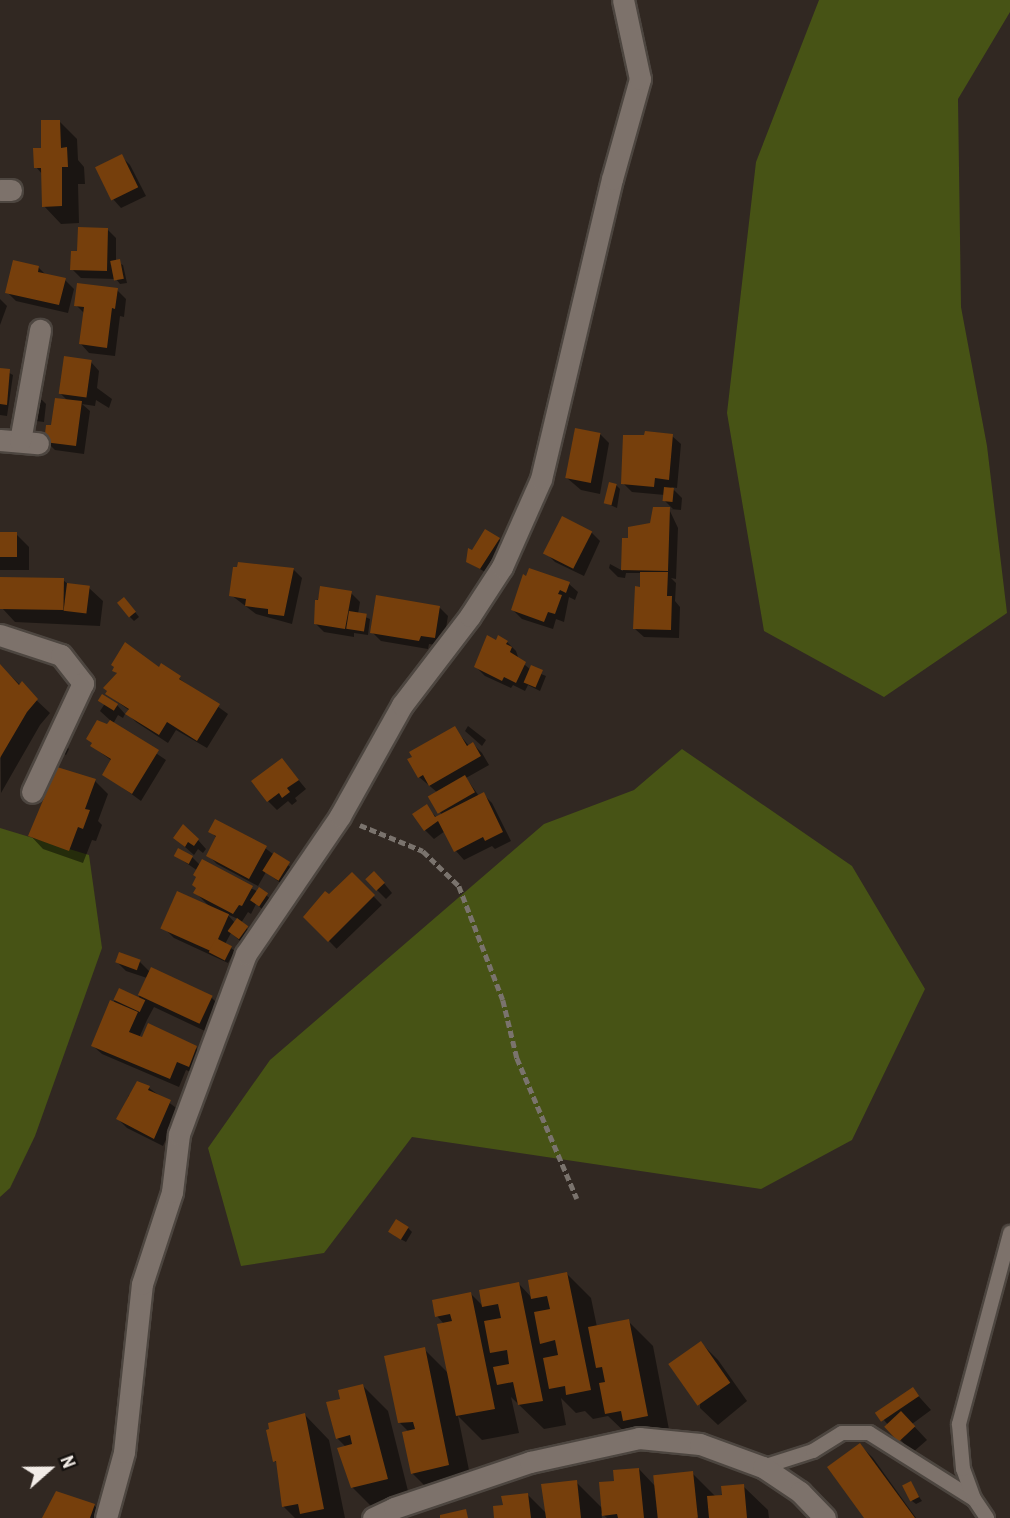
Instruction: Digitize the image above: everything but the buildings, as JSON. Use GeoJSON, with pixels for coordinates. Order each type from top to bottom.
{"type":"FeatureCollection","features":[{"type":"Feature","properties":{"kind":"street"},"geometry":{"type":"LineString","coordinates":[[106,1518],[124,1452],[142,1284],[172,1192],[179,1134],[246,954],[340,816],[402,705],[470,616],[502,567],[541,479],[612,179],[640,79],[623,0]]}},
{"type":"Feature","properties":{"kind":"street"},"geometry":{"type":"LineString","coordinates":[[20,441],[40,330]]}},
{"type":"Feature","properties":{"kind":"street"},"geometry":{"type":"LineString","coordinates":[[0,635],[61,655],[83,682],[32,792]]}},
{"type":"Feature","properties":{"kind":"street"},"geometry":{"type":"LineString","coordinates":[[373,1518],[396,1513],[530,1462],[639,1438],[700,1444],[764,1467],[800,1492],[825,1518]]}},
{"type":"Feature","properties":{"kind":"lane"},"geometry":{"type":"LineString","coordinates":[[987,1518],[974,1499],[963,1469],[959,1424],[1010,1233]]}},
{"type":"Feature","properties":{"kind":"lane"},"geometry":{"type":"LineString","coordinates":[[995,1286],[1010,1288]]}},
{"type":"Feature","properties":{"kind":"lane"},"geometry":{"type":"LineString","coordinates":[[764,1467],[813,1451],[842,1433],[869,1433],[974,1499]]}},
{"type":"Feature","properties":{"kind":"path"},"geometry":{"type":"LineString","coordinates":[[340,816],[423,851],[459,886],[503,1000],[517,1058],[577,1199]]}},
{"type":"Feature","properties":{"kind":"green space"},"geometry":{"type":"Polygon","coordinates":[[[819,0],[1010,0],[1010,12],[958,99],[961,307],[987,446],[1007,613],[884,697],[764,631],[727,413],[756,162],[819,0]]]}},
{"type":"Feature","properties":{"kind":"green space"},"geometry":{"type":"Polygon","coordinates":[[[682,749],[852,866],[925,989],[852,1140],[761,1189],[412,1137],[324,1253],[241,1266],[208,1148],[270,1060],[544,824],[634,790],[682,749]]]}},
{"type":"Feature","properties":{"kind":"green space"},"geometry":{"type":"Polygon","coordinates":[[[0,828],[89,855],[102,948],[35,1136],[10,1188],[0,1197],[0,828]]]}}]}
